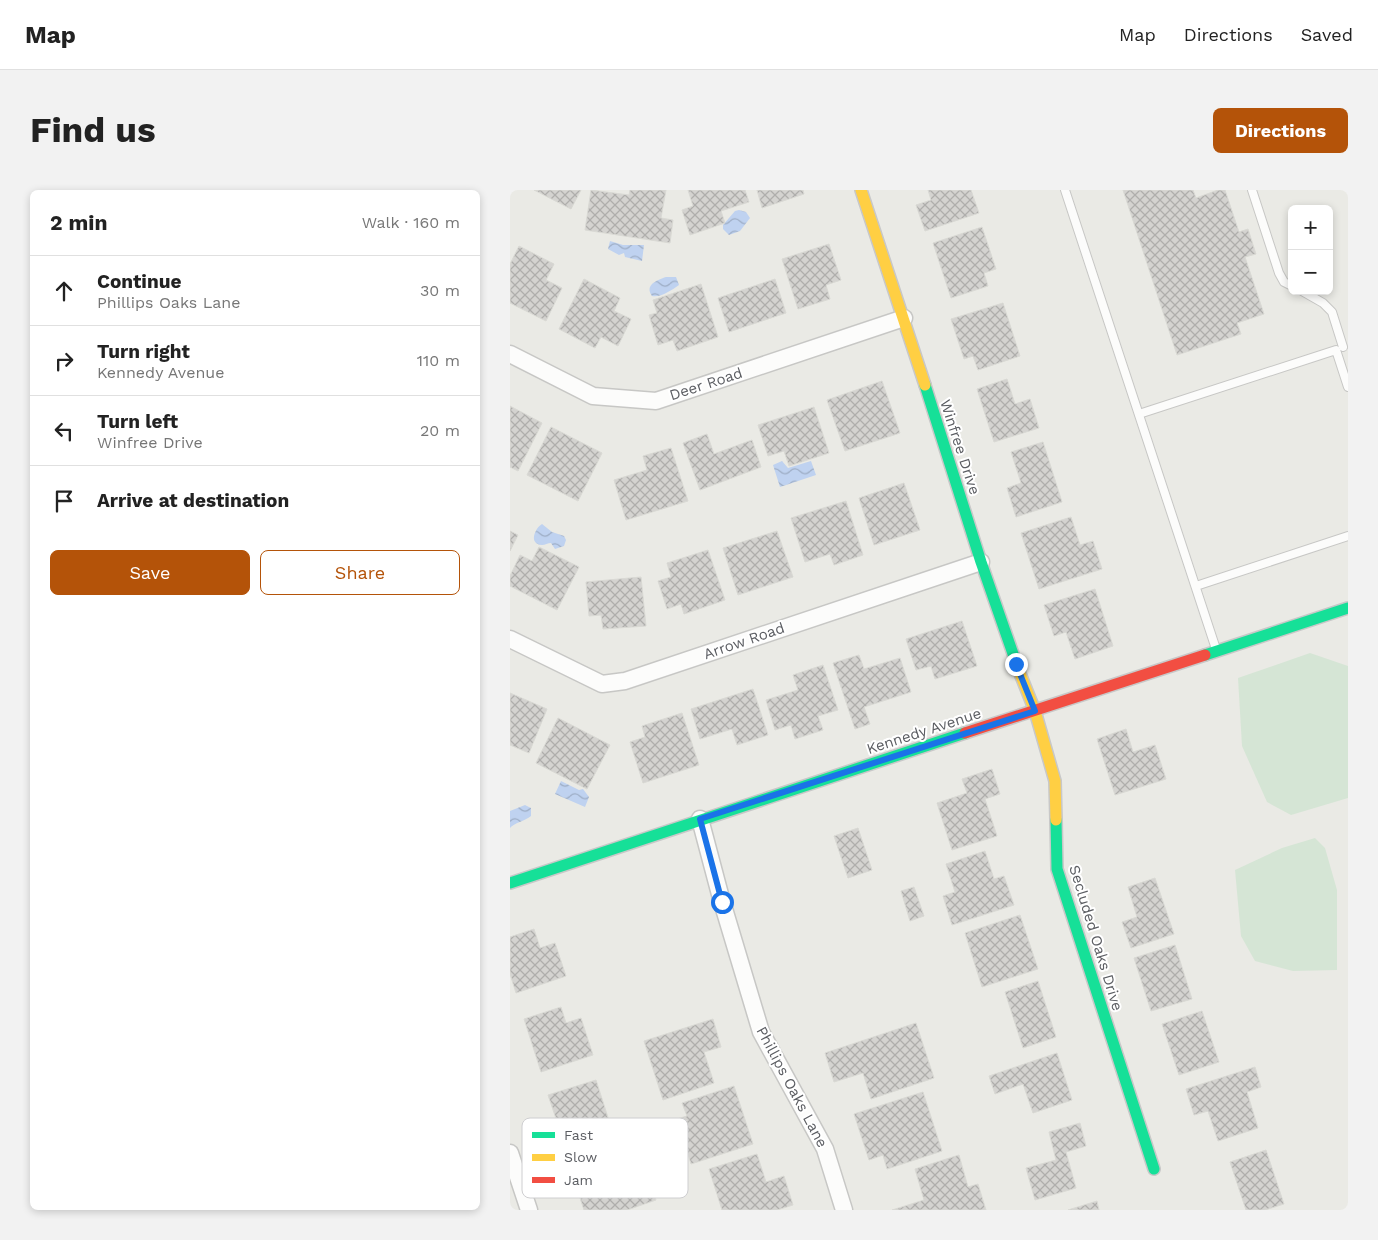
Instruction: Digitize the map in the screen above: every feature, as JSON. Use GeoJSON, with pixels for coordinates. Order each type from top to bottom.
{"type":"FeatureCollection","features":[{"type":"Feature","properties":{"kind":"street","name":"Winfree Drive"},"geometry":{"type":"LineString","coordinates":[[861,190],[904,318],[981,562],[1016,664],[1035,711]]}},
{"type":"Feature","properties":{"kind":"street","name":"Deer Road"},"geometry":{"type":"LineString","coordinates":[[510,354],[593,396],[656,401],[904,318]]}},
{"type":"Feature","properties":{"kind":"street","name":"Arrow Road"},"geometry":{"type":"LineString","coordinates":[[510,639],[602,684],[625,681],[981,562]]}},
{"type":"Feature","properties":{"kind":"street","name":"Kennedy Avenue"},"geometry":{"type":"LineString","coordinates":[[510,884],[700,819],[1348,608]]}},
{"type":"Feature","properties":{"kind":"street","name":"Secluded Oaks Drive"},"geometry":{"type":"LineString","coordinates":[[1035,711],[1055,781],[1057,869],[1154,1169]]}},
{"type":"Feature","properties":{"kind":"street","name":"Phillips Oaks Lane"},"geometry":{"type":"LineString","coordinates":[[700,819],[722,902],[761,1032],[825,1149],[844,1210]]}},
{"type":"Feature","properties":{"kind":"street"},"geometry":{"type":"LineString","coordinates":[[510,1153],[522,1189]]}},
{"type":"Feature","properties":{"kind":"street"},"geometry":{"type":"LineString","coordinates":[[525,1198],[529,1210]]}},
{"type":"Feature","properties":{"kind":"lane"},"geometry":{"type":"LineString","coordinates":[[1065,190],[1217,651]]}},
{"type":"Feature","properties":{"kind":"lane"},"geometry":{"type":"LineString","coordinates":[[1252,190],[1279,273],[1284,282],[1288,284]]}},
{"type":"Feature","properties":{"kind":"lane"},"geometry":{"type":"LineString","coordinates":[[1309,295],[1323,303],[1332,312],[1342,348],[1348,387]]}},
{"type":"Feature","properties":{"kind":"lane"},"geometry":{"type":"LineString","coordinates":[[1140,414],[1342,348]]}},
{"type":"Feature","properties":{"kind":"lane"},"geometry":{"type":"LineString","coordinates":[[1196,586],[1348,536]]}},
{"type":"Feature","properties":{"kind":"green space"},"geometry":{"type":"Polygon","coordinates":[[[1310,653],[1348,666],[1348,798],[1291,815],[1267,802],[1242,746],[1238,678],[1310,653]]]}},
{"type":"Feature","properties":{"kind":"green space"},"geometry":{"type":"Polygon","coordinates":[[[1315,838],[1325,848],[1337,890],[1337,970],[1293,971],[1255,961],[1241,936],[1235,870],[1282,848],[1315,838]]]}},
{"type":"Feature","properties":{"kind":"water"},"geometry":{"type":"Polygon","coordinates":[[[735,211],[746,212],[750,218],[740,231],[729,235],[723,229],[723,225],[735,211]]]}},
{"type":"Feature","properties":{"kind":"water"},"geometry":{"type":"Polygon","coordinates":[[[610,241],[623,245],[644,245],[642,261],[625,257],[624,253],[619,255],[608,249],[610,241]]]}},
{"type":"Feature","properties":{"kind":"water"},"geometry":{"type":"Polygon","coordinates":[[[666,277],[676,277],[679,285],[662,295],[652,296],[650,292],[651,286],[656,281],[666,277]]]}},
{"type":"Feature","properties":{"kind":"water"},"geometry":{"type":"Polygon","coordinates":[[[782,461],[788,468],[811,461],[816,475],[780,487],[773,465],[782,461]]]}},
{"type":"Feature","properties":{"kind":"water"},"geometry":{"type":"Polygon","coordinates":[[[542,524],[552,532],[564,536],[566,540],[564,546],[555,549],[551,543],[542,545],[535,542],[535,532],[542,524]]]}},
{"type":"Feature","properties":{"kind":"water"},"geometry":{"type":"Polygon","coordinates":[[[561,781],[579,790],[583,789],[589,797],[585,807],[555,794],[561,781]]]}},
{"type":"Feature","properties":{"kind":"water"},"geometry":{"type":"Polygon","coordinates":[[[525,805],[531,808],[531,816],[510,828],[510,811],[525,805]]]}},
{"type":"Feature","properties":{"kind":"building"},"geometry":{"type":"Polygon","coordinates":[[[534,190],[581,190],[571,209],[534,190]]]}},
{"type":"Feature","properties":{"kind":"building"},"geometry":{"type":"Polygon","coordinates":[[[591,190],[629,195],[630,190],[666,190],[661,218],[673,220],[670,243],[585,230],[591,190]]]}},
{"type":"Feature","properties":{"kind":"building"},"geometry":{"type":"Polygon","coordinates":[[[688,190],[745,190],[749,202],[721,211],[725,223],[690,235],[682,210],[693,206],[688,190]]]}},
{"type":"Feature","properties":{"kind":"building"},"geometry":{"type":"Polygon","coordinates":[[[757,190],[803,190],[804,194],[762,208],[757,190]]]}},
{"type":"Feature","properties":{"kind":"building"},"geometry":{"type":"Polygon","coordinates":[[[928,190],[971,190],[979,213],[925,231],[916,205],[931,200],[928,190]]]}},
{"type":"Feature","properties":{"kind":"building"},"geometry":{"type":"Polygon","coordinates":[[[1123,190],[1193,190],[1196,198],[1218,190],[1225,190],[1239,232],[1248,229],[1256,254],[1245,257],[1264,314],[1237,323],[1241,334],[1177,355],[1123,190]]]}},
{"type":"Feature","properties":{"kind":"building"},"geometry":{"type":"Polygon","coordinates":[[[982,227],[996,269],[984,273],[988,286],[951,298],[933,243],[982,227]]]}},
{"type":"Feature","properties":{"kind":"building"},"geometry":{"type":"Polygon","coordinates":[[[829,244],[841,280],[826,285],[830,299],[798,309],[782,259],[829,244]]]}},
{"type":"Feature","properties":{"kind":"building"},"geometry":{"type":"Polygon","coordinates":[[[519,246],[554,264],[546,280],[562,288],[546,321],[510,303],[510,264],[519,246]]]}},
{"type":"Feature","properties":{"kind":"building"},"geometry":{"type":"Polygon","coordinates":[[[584,279],[620,298],[614,311],[631,319],[618,346],[601,337],[595,348],[559,329],[584,279]]]}},
{"type":"Feature","properties":{"kind":"building"},"geometry":{"type":"Polygon","coordinates":[[[775,279],[786,313],[729,332],[718,298],[775,279]]]}},
{"type":"Feature","properties":{"kind":"building"},"geometry":{"type":"Polygon","coordinates":[[[701,284],[718,337],[677,351],[673,340],[658,345],[649,315],[657,313],[653,300],[701,284]]]}},
{"type":"Feature","properties":{"kind":"building"},"geometry":{"type":"Polygon","coordinates":[[[1003,303],[1020,356],[978,370],[973,356],[964,359],[951,319],[1003,303]]]}},
{"type":"Feature","properties":{"kind":"building"},"geometry":{"type":"Polygon","coordinates":[[[1007,379],[1015,404],[1030,399],[1039,428],[994,442],[977,389],[1007,379]]]}},
{"type":"Feature","properties":{"kind":"building"},"geometry":{"type":"Polygon","coordinates":[[[882,381],[900,433],[845,451],[827,400],[882,381]]]}},
{"type":"Feature","properties":{"kind":"building"},"geometry":{"type":"Polygon","coordinates":[[[510,406],[542,423],[518,471],[510,467],[510,406]]]}},
{"type":"Feature","properties":{"kind":"building"},"geometry":{"type":"Polygon","coordinates":[[[814,407],[829,453],[789,466],[784,451],[768,456],[758,425],[814,407]]]}},
{"type":"Feature","properties":{"kind":"building"},"geometry":{"type":"Polygon","coordinates":[[[551,427],[602,453],[578,501],[527,475],[551,427]]]}},
{"type":"Feature","properties":{"kind":"building"},"geometry":{"type":"Polygon","coordinates":[[[707,434],[714,454],[752,440],[761,467],[700,490],[683,443],[707,434]]]}},
{"type":"Feature","properties":{"kind":"building"},"geometry":{"type":"Polygon","coordinates":[[[1043,442],[1062,502],[1016,517],[1007,488],[1021,483],[1011,452],[1043,442]]]}},
{"type":"Feature","properties":{"kind":"building"},"geometry":{"type":"Polygon","coordinates":[[[671,448],[688,501],[626,520],[614,480],[647,470],[643,456],[671,448]]]}},
{"type":"Feature","properties":{"kind":"building"},"geometry":{"type":"Polygon","coordinates":[[[904,483],[920,530],[874,545],[859,498],[904,483]]]}},
{"type":"Feature","properties":{"kind":"building"},"geometry":{"type":"Polygon","coordinates":[[[846,501],[863,555],[834,565],[830,554],[805,562],[791,518],[846,501]]]}},
{"type":"Feature","properties":{"kind":"building"},"geometry":{"type":"Polygon","coordinates":[[[1071,517],[1080,545],[1093,541],[1102,569],[1039,589],[1021,533],[1071,517]]]}},
{"type":"Feature","properties":{"kind":"building"},"geometry":{"type":"Polygon","coordinates":[[[510,531],[518,535],[510,551],[510,531]]]}},
{"type":"Feature","properties":{"kind":"building"},"geometry":{"type":"Polygon","coordinates":[[[777,531],[793,577],[738,595],[723,548],[777,531]]]}},
{"type":"Feature","properties":{"kind":"building"},"geometry":{"type":"Polygon","coordinates":[[[539,547],[579,567],[557,610],[510,586],[510,576],[520,555],[532,561],[539,547]]]}},
{"type":"Feature","properties":{"kind":"building"},"geometry":{"type":"Polygon","coordinates":[[[708,550],[725,600],[684,614],[681,604],[667,609],[658,581],[671,577],[667,563],[708,550]]]}},
{"type":"Feature","properties":{"kind":"building"},"geometry":{"type":"Polygon","coordinates":[[[641,577],[646,626],[603,629],[601,615],[589,616],[586,582],[641,577]]]}},
{"type":"Feature","properties":{"kind":"building"},"geometry":{"type":"Polygon","coordinates":[[[1095,589],[1113,646],[1075,659],[1066,632],[1054,636],[1044,605],[1095,589]]]}},
{"type":"Feature","properties":{"kind":"building"},"geometry":{"type":"Polygon","coordinates":[[[962,621],[977,666],[935,679],[931,666],[916,670],[906,639],[962,621]]]}},
{"type":"Feature","properties":{"kind":"building"},"geometry":{"type":"Polygon","coordinates":[[[859,655],[864,669],[900,658],[911,692],[864,707],[870,724],[855,729],[833,663],[859,655]]]}},
{"type":"Feature","properties":{"kind":"building"},"geometry":{"type":"Polygon","coordinates":[[[823,665],[838,710],[818,716],[823,730],[795,739],[791,725],[775,730],[766,700],[798,690],[793,675],[823,665]]]}},
{"type":"Feature","properties":{"kind":"building"},"geometry":{"type":"Polygon","coordinates":[[[753,689],[768,735],[737,745],[732,729],[700,739],[691,709],[753,689]]]}},
{"type":"Feature","properties":{"kind":"building"},"geometry":{"type":"Polygon","coordinates":[[[510,693],[547,709],[529,753],[510,745],[510,693]]]}},
{"type":"Feature","properties":{"kind":"building"},"geometry":{"type":"Polygon","coordinates":[[[682,713],[699,765],[643,783],[630,742],[645,737],[642,726],[682,713]]]}},
{"type":"Feature","properties":{"kind":"building"},"geometry":{"type":"Polygon","coordinates":[[[558,718],[610,745],[587,789],[536,763],[558,718]]]}},
{"type":"Feature","properties":{"kind":"building"},"geometry":{"type":"Polygon","coordinates":[[[1126,729],[1133,752],[1155,745],[1166,779],[1115,795],[1097,739],[1126,729]]]}},
{"type":"Feature","properties":{"kind":"building"},"geometry":{"type":"Polygon","coordinates":[[[992,769],[1000,794],[985,799],[997,836],[952,850],[937,803],[967,793],[962,779],[992,769]]]}},
{"type":"Feature","properties":{"kind":"building"},"geometry":{"type":"Polygon","coordinates":[[[858,828],[872,870],[848,878],[834,836],[858,828]]]}},
{"type":"Feature","properties":{"kind":"building"},"geometry":{"type":"Polygon","coordinates":[[[985,851],[994,879],[1004,876],[1014,905],[952,925],[943,896],[955,892],[946,864],[985,851]]]}},
{"type":"Feature","properties":{"kind":"building"},"geometry":{"type":"Polygon","coordinates":[[[1155,878],[1174,934],[1131,948],[1122,922],[1137,917],[1128,887],[1155,878]]]}},
{"type":"Feature","properties":{"kind":"building"},"geometry":{"type":"Polygon","coordinates":[[[914,887],[924,916],[910,921],[901,891],[914,887]]]}},
{"type":"Feature","properties":{"kind":"building"},"geometry":{"type":"Polygon","coordinates":[[[1020,915],[1038,969],[982,987],[965,933],[1020,915]]]}},
{"type":"Feature","properties":{"kind":"building"},"geometry":{"type":"Polygon","coordinates":[[[534,929],[540,948],[555,943],[566,976],[516,993],[510,974],[510,937],[534,929]]]}},
{"type":"Feature","properties":{"kind":"building"},"geometry":{"type":"Polygon","coordinates":[[[1175,945],[1192,999],[1151,1011],[1134,958],[1175,945]]]}},
{"type":"Feature","properties":{"kind":"building"},"geometry":{"type":"Polygon","coordinates":[[[1038,981],[1056,1037],[1023,1048],[1005,992],[1038,981]]]}},
{"type":"Feature","properties":{"kind":"building"},"geometry":{"type":"Polygon","coordinates":[[[561,1007],[566,1023],[581,1018],[593,1055],[541,1072],[524,1019],[561,1007]]]}},
{"type":"Feature","properties":{"kind":"building"},"geometry":{"type":"Polygon","coordinates":[[[1202,1011],[1219,1062],[1179,1075],[1162,1024],[1202,1011]]]}},
{"type":"Feature","properties":{"kind":"building"},"geometry":{"type":"Polygon","coordinates":[[[713,1019],[721,1047],[704,1052],[714,1083],[663,1100],[644,1041],[713,1019]]]}},
{"type":"Feature","properties":{"kind":"building"},"geometry":{"type":"Polygon","coordinates":[[[916,1023],[934,1078],[871,1099],[863,1073],[834,1082],[825,1053],[916,1023]]]}},
{"type":"Feature","properties":{"kind":"building"},"geometry":{"type":"Polygon","coordinates":[[[1057,1053],[1072,1100],[1033,1113],[1023,1084],[995,1094],[989,1076],[1057,1053]]]}},
{"type":"Feature","properties":{"kind":"building"},"geometry":{"type":"Polygon","coordinates":[[[1255,1067],[1261,1087],[1247,1092],[1258,1128],[1218,1141],[1208,1111],[1194,1115],[1186,1089],[1255,1067]]]}},
{"type":"Feature","properties":{"kind":"building"},"geometry":{"type":"Polygon","coordinates":[[[596,1080],[608,1118],[556,1118],[548,1095],[596,1080]]]}},
{"type":"Feature","properties":{"kind":"building"},"geometry":{"type":"Polygon","coordinates":[[[734,1086],[753,1144],[691,1164],[688,1154],[688,1118],[680,1118],[687,1116],[682,1103],[734,1086]]]}},
{"type":"Feature","properties":{"kind":"building"},"geometry":{"type":"Polygon","coordinates":[[[923,1092],[942,1151],[887,1169],[883,1155],[869,1160],[854,1114],[923,1092]]]}},
{"type":"Feature","properties":{"kind":"building"},"geometry":{"type":"Polygon","coordinates":[[[1080,1123],[1086,1146],[1066,1152],[1076,1188],[1035,1200],[1026,1168],[1056,1160],[1049,1132],[1080,1123]]]}},
{"type":"Feature","properties":{"kind":"building"},"geometry":{"type":"Polygon","coordinates":[[[1266,1150],[1284,1204],[1265,1210],[1246,1210],[1230,1162],[1266,1150]]]}},
{"type":"Feature","properties":{"kind":"building"},"geometry":{"type":"Polygon","coordinates":[[[757,1154],[766,1182],[784,1176],[793,1205],[777,1210],[722,1210],[709,1169],[757,1154]]]}},
{"type":"Feature","properties":{"kind":"building"},"geometry":{"type":"Polygon","coordinates":[[[959,1155],[968,1187],[978,1184],[986,1210],[892,1210],[924,1200],[915,1169],[959,1155]]]}},
{"type":"Feature","properties":{"kind":"building"},"geometry":{"type":"Polygon","coordinates":[[[580,1198],[655,1198],[656,1200],[627,1210],[584,1210],[580,1198]]]}},
{"type":"Feature","properties":{"kind":"building"},"geometry":{"type":"Polygon","coordinates":[[[1097,1201],[1099,1210],[1068,1210],[1097,1201]]]}},
{"type":"Feature","properties":{"kind":"traffic: fast"},"geometry":{"type":"LineString","coordinates":[[925,385],[981,562],[1019,671]]}},
{"type":"Feature","properties":{"kind":"traffic: fast"},"geometry":{"type":"LineString","coordinates":[[1205,655],[1348,608]]}},
{"type":"Feature","properties":{"kind":"traffic: fast"},"geometry":{"type":"LineString","coordinates":[[510,883],[965,733]]}},
{"type":"Feature","properties":{"kind":"traffic: fast"},"geometry":{"type":"LineString","coordinates":[[1056,820],[1057,869],[1154,1169]]}},
{"type":"Feature","properties":{"kind":"traffic: slow"},"geometry":{"type":"LineString","coordinates":[[861,190],[925,385]]}},
{"type":"Feature","properties":{"kind":"traffic: slow"},"geometry":{"type":"LineString","coordinates":[[1019,671],[1035,711],[1055,781],[1056,820]]}},
{"type":"Feature","properties":{"kind":"traffic: jam"},"geometry":{"type":"LineString","coordinates":[[965,733],[1205,655]]}},
{"type":"Feature","properties":{"kind":"route"},"geometry":{"type":"LineString","coordinates":[[722,902],[700,819],[1035,711],[1016,664]]}}]}
